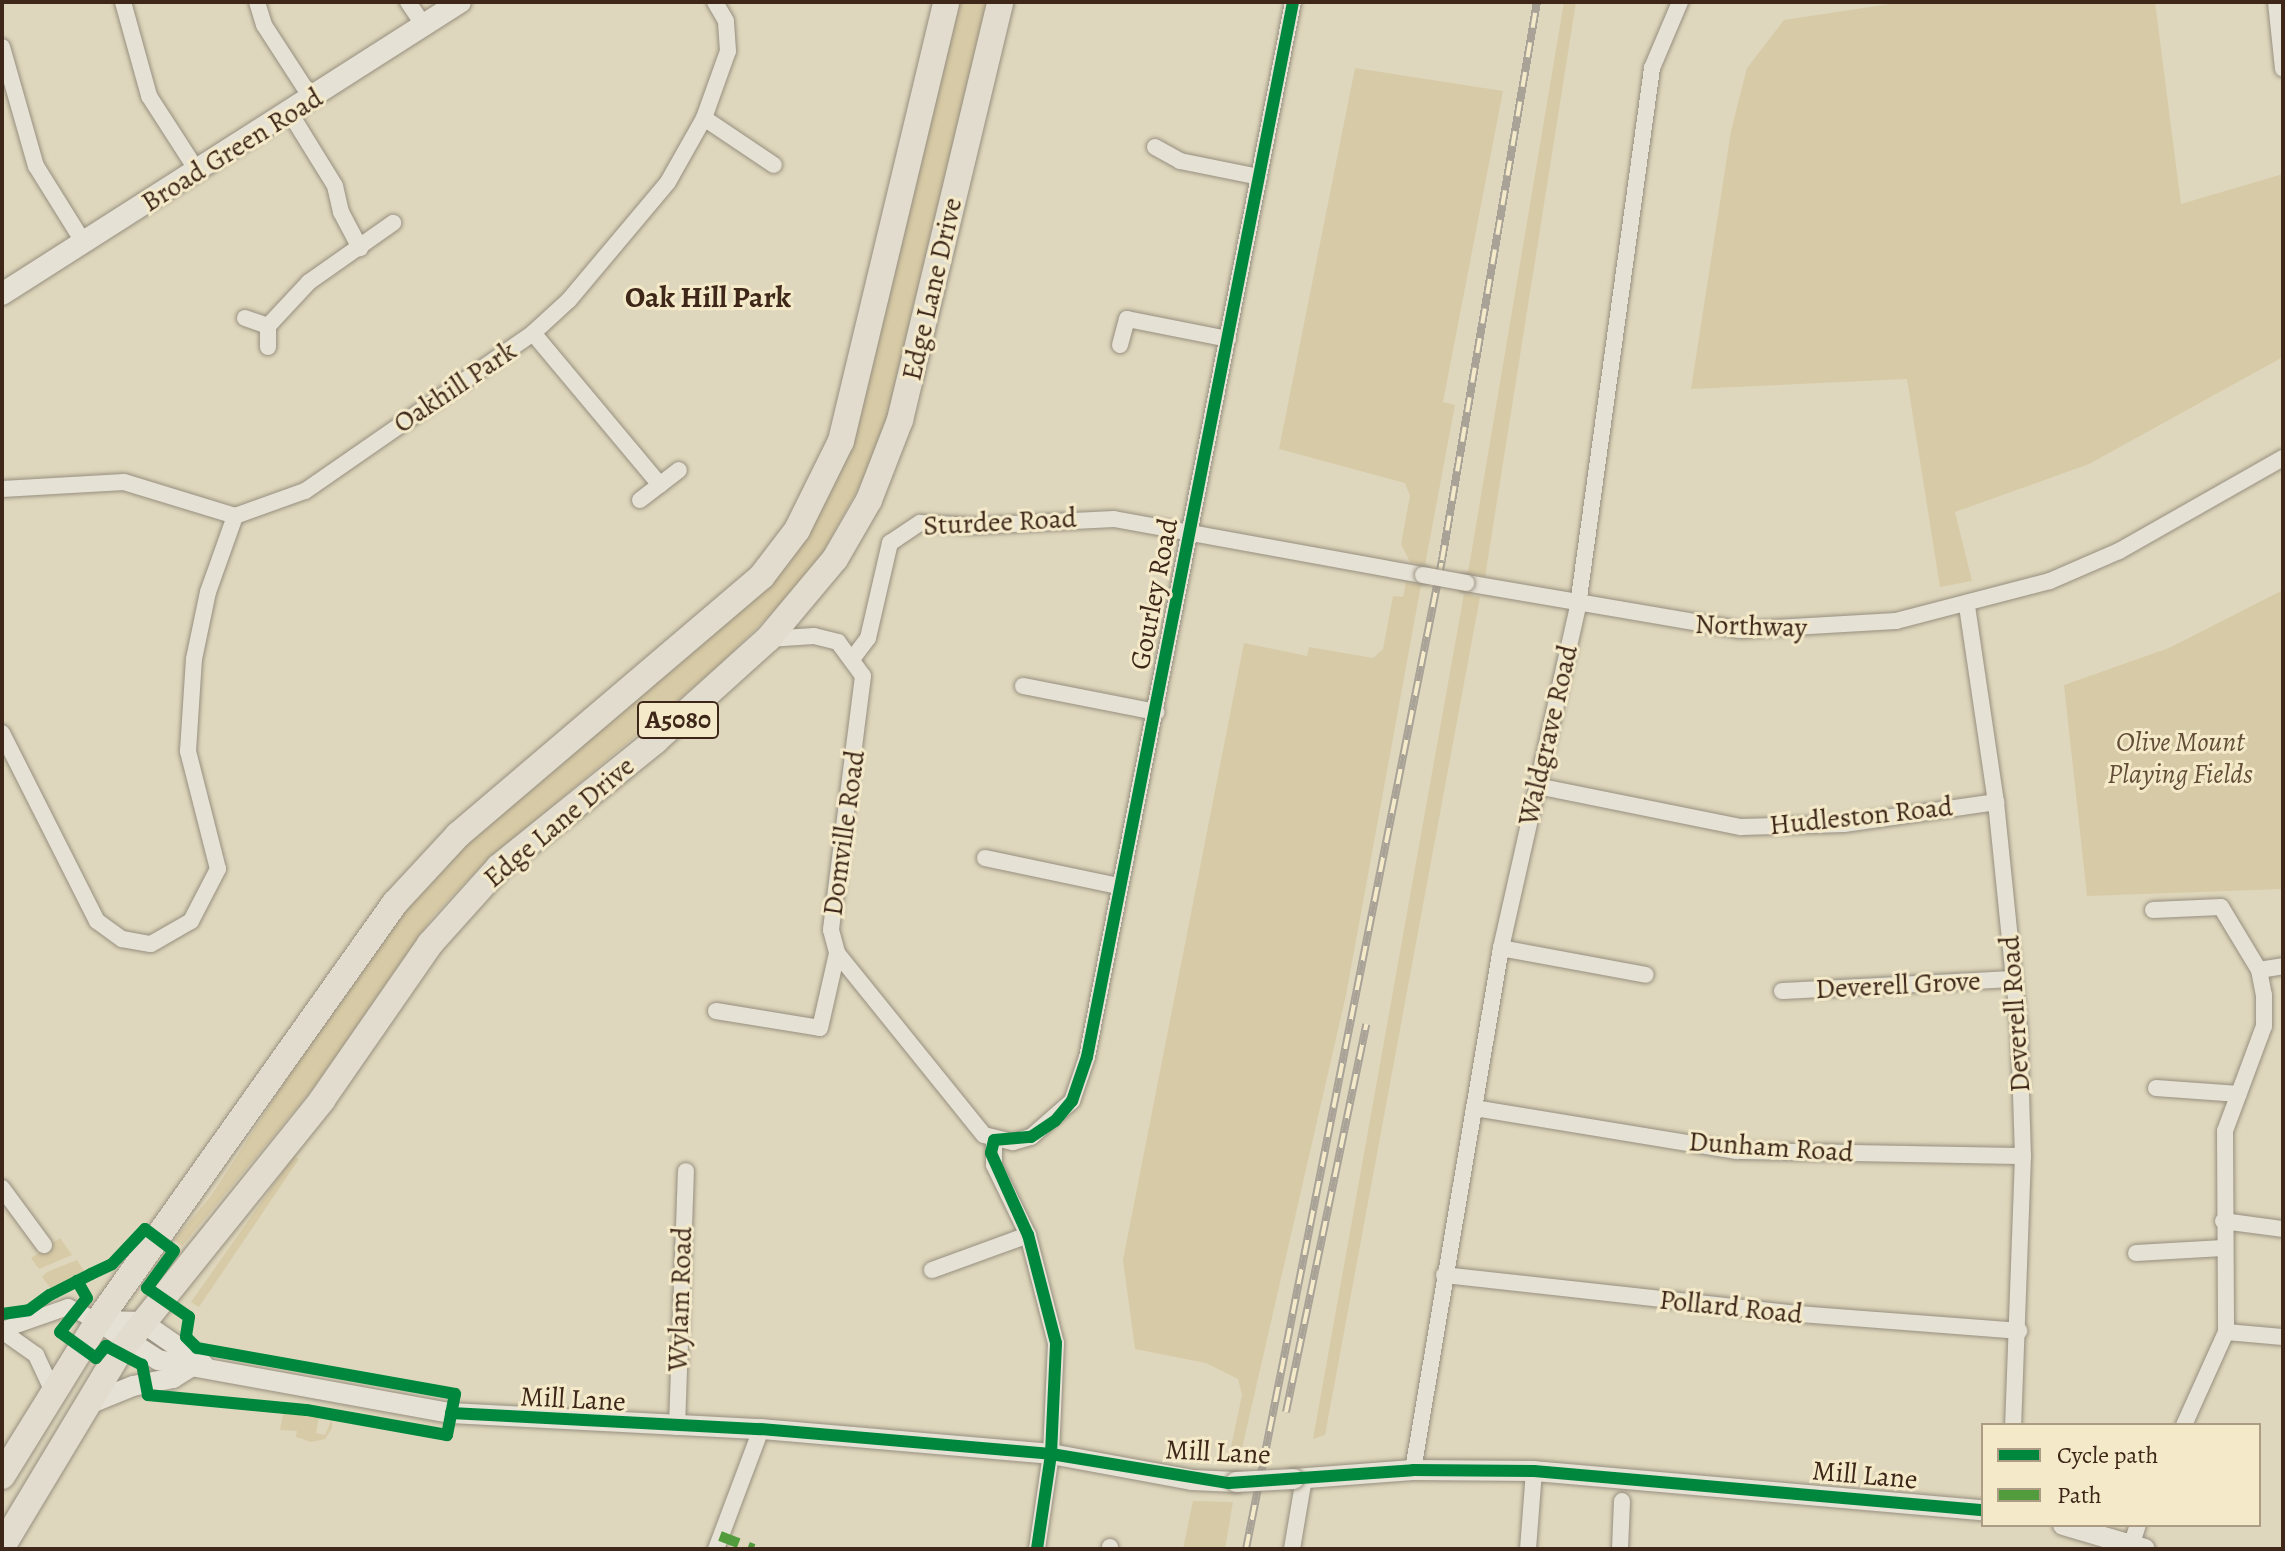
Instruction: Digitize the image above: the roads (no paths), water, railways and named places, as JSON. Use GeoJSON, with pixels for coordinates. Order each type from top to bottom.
{"type":"FeatureCollection","features":[{"type":"Feature","properties":{"kind":"highway","name":"Edge Lane Drive"},"geometry":{"type":"LineString","coordinates":[[2,1476],[98,1321],[404,892],[458,835],[762,576],[797,530],[841,441],[946,2]]}},
{"type":"Feature","properties":{"kind":"highway","name":"Edge Lane Drive"},"geometry":{"type":"LineString","coordinates":[[2,1547],[83,1407],[135,1332],[322,1100],[430,944],[499,867],[655,741],[768,639],[835,559],[886,461],[915,366],[1000,2]]}},
{"type":"Feature","properties":{"kind":"main road","name":"Broad Green Road"},"geometry":{"type":"LineString","coordinates":[[2,294],[198,172],[460,2]]}},
{"type":"Feature","properties":{"kind":"street"},"geometry":{"type":"LineString","coordinates":[[123,2],[149,96],[198,172]]}},
{"type":"Feature","properties":{"kind":"street"},"geometry":{"type":"LineString","coordinates":[[257,2],[264,25],[312,99]]}},
{"type":"Feature","properties":{"kind":"street"},"geometry":{"type":"LineString","coordinates":[[408,2],[425,27]]}},
{"type":"Feature","properties":{"kind":"street","name":"Oakhill Park"},"geometry":{"type":"LineString","coordinates":[[235,516],[305,491],[533,333],[569,300],[668,182],[704,118],[729,40],[715,2]]}},
{"type":"Feature","properties":{"kind":"street","name":"Gourley Road"},"geometry":{"type":"LineString","coordinates":[[994,1140],[1031,1137],[1072,1101],[1087,1057],[1293,2]]}},
{"type":"Feature","properties":{"kind":"street","name":"Waldgrave Road"},"geometry":{"type":"LineString","coordinates":[[1413,1470],[1501,948],[1578,605],[1652,68],[1680,2]]}},
{"type":"Feature","properties":{"kind":"street"},"geometry":{"type":"LineString","coordinates":[[2276,2],[2283,69]]}},
{"type":"Feature","properties":{"kind":"street"},"geometry":{"type":"LineString","coordinates":[[2,47],[36,166],[84,243]]}},
{"type":"Feature","properties":{"kind":"street"},"geometry":{"type":"LineString","coordinates":[[290,113],[335,186],[360,248]]}},
{"type":"Feature","properties":{"kind":"street"},"geometry":{"type":"LineString","coordinates":[[704,118],[774,165]]}},
{"type":"Feature","properties":{"kind":"street"},"geometry":{"type":"LineString","coordinates":[[1155,147],[1180,161],[1259,177]]}},
{"type":"Feature","properties":{"kind":"street"},"geometry":{"type":"LineString","coordinates":[[268,347],[268,326],[309,282],[393,223]]}},
{"type":"Feature","properties":{"kind":"street"},"geometry":{"type":"LineString","coordinates":[[245,318],[268,326]]}},
{"type":"Feature","properties":{"kind":"street"},"geometry":{"type":"LineString","coordinates":[[1120,345],[1127,319],[1228,339]]}},
{"type":"Feature","properties":{"kind":"street"},"geometry":{"type":"LineString","coordinates":[[533,333],[660,485]]}},
{"type":"Feature","properties":{"kind":"street","name":"Northway"},"geometry":{"type":"LineString","coordinates":[[1190,532],[1578,605],[1741,630],[1896,621],[1967,606],[2050,581],[2119,551],[2283,458]]}},
{"type":"Feature","properties":{"kind":"street"},"geometry":{"type":"LineString","coordinates":[[640,500],[679,470]]}},
{"type":"Feature","properties":{"kind":"street"},"geometry":{"type":"LineString","coordinates":[[2,489],[124,482],[235,516],[208,592],[194,659],[188,751],[218,869],[191,921],[151,944],[122,939],[97,921],[2,733]]}},
{"type":"Feature","properties":{"kind":"street","name":"Sturdee Road"},"geometry":{"type":"LineString","coordinates":[[853,658],[868,638],[883,557],[909,526],[1091,517],[1190,532]]}},
{"type":"Feature","properties":{"kind":"street","name":"Deverell Road"},"geometry":{"type":"LineString","coordinates":[[1967,606],[1996,802],[2014,979],[2023,1156],[2019,1331],[2013,1423]]}},
{"type":"Feature","properties":{"kind":"street"},"geometry":{"type":"LineString","coordinates":[[768,639],[828,639],[853,658]]}},
{"type":"Feature","properties":{"kind":"street","name":"Domville Road"},"geometry":{"type":"LineString","coordinates":[[853,658],[864,686],[831,930],[837,953],[974,1124],[994,1140]]}},
{"type":"Feature","properties":{"kind":"street"},"geometry":{"type":"LineString","coordinates":[[1023,686],[1156,712]]}},
{"type":"Feature","properties":{"kind":"street","name":"Hudleston Road"},"geometry":{"type":"LineString","coordinates":[[1537,786],[1741,827],[1844,824],[1996,802]]}},
{"type":"Feature","properties":{"kind":"street"},"geometry":{"type":"LineString","coordinates":[[985,858],[1118,886]]}},
{"type":"Feature","properties":{"kind":"street"},"geometry":{"type":"LineString","coordinates":[[2174,926],[2179,907]]}},
{"type":"Feature","properties":{"kind":"street"},"geometry":{"type":"LineString","coordinates":[[2153,910],[2221,907],[2259,970],[2264,1026],[2225,1131],[2223,1248],[2226,1332],[2185,1423]]}},
{"type":"Feature","properties":{"kind":"street"},"geometry":{"type":"LineString","coordinates":[[1501,948],[1646,975]]}},
{"type":"Feature","properties":{"kind":"street"},"geometry":{"type":"LineString","coordinates":[[716,1011],[820,1028],[837,953]]}},
{"type":"Feature","properties":{"kind":"street"},"geometry":{"type":"LineString","coordinates":[[2259,970],[2283,966]]}},
{"type":"Feature","properties":{"kind":"street","name":"Deverell Grove"},"geometry":{"type":"LineString","coordinates":[[1782,991],[2014,979]]}},
{"type":"Feature","properties":{"kind":"street"},"geometry":{"type":"LineString","coordinates":[[2156,1088],[2239,1094]]}},
{"type":"Feature","properties":{"kind":"street","name":"Dunham Road"},"geometry":{"type":"LineString","coordinates":[[1474,1108],[1736,1151],[2023,1156]]}},
{"type":"Feature","properties":{"kind":"street"},"geometry":{"type":"LineString","coordinates":[[994,1140],[994,1165],[1028,1235],[1056,1343],[1051,1454],[1037,1549]]}},
{"type":"Feature","properties":{"kind":"street","name":"Wylam Road"},"geometry":{"type":"LineString","coordinates":[[677,1427],[686,1171]]}},
{"type":"Feature","properties":{"kind":"street"},"geometry":{"type":"LineString","coordinates":[[2,1188],[44,1245]]}},
{"type":"Feature","properties":{"kind":"street"},"geometry":{"type":"LineString","coordinates":[[2223,1221],[2283,1229]]}},
{"type":"Feature","properties":{"kind":"street"},"geometry":{"type":"LineString","coordinates":[[932,1270],[1028,1235]]}},
{"type":"Feature","properties":{"kind":"street"},"geometry":{"type":"LineString","coordinates":[[2136,1253],[2223,1248]]}},
{"type":"Feature","properties":{"kind":"street","name":"Pollard Road"},"geometry":{"type":"LineString","coordinates":[[1444,1275],[1799,1314],[2019,1331]]}},
{"type":"Feature","properties":{"kind":"street"},"geometry":{"type":"LineString","coordinates":[[2,1330],[68,1307],[98,1321],[135,1332]]}},
{"type":"Feature","properties":{"kind":"street"},"geometry":{"type":"LineString","coordinates":[[2,1330],[36,1355],[53,1391]]}},
{"type":"Feature","properties":{"kind":"street","name":"Mill Lane"},"geometry":{"type":"LineString","coordinates":[[135,1332],[200,1367],[486,1418],[761,1429],[1051,1454],[1192,1480],[1236,1482],[1413,1470],[1534,1471],[1981,1510]]}},
{"type":"Feature","properties":{"kind":"street"},"geometry":{"type":"LineString","coordinates":[[2226,1332],[2283,1337]]}},
{"type":"Feature","properties":{"kind":"street"},"geometry":{"type":"LineString","coordinates":[[83,1407],[133,1386],[173,1378],[200,1367]]}},
{"type":"Feature","properties":{"kind":"street"},"geometry":{"type":"LineString","coordinates":[[716,1549],[761,1429]]}},
{"type":"Feature","properties":{"kind":"street"},"geometry":{"type":"LineString","coordinates":[[1528,1549],[1534,1471]]}},
{"type":"Feature","properties":{"kind":"street"},"geometry":{"type":"LineString","coordinates":[[1292,1549],[1299,1478]]}},
{"type":"Feature","properties":{"kind":"street"},"geometry":{"type":"LineString","coordinates":[[1620,1549],[1622,1501]]}},
{"type":"Feature","properties":{"kind":"street"},"geometry":{"type":"LineString","coordinates":[[2074,1527],[2138,1539]]}},
{"type":"Feature","properties":{"kind":"railway"},"geometry":{"type":"LineString","coordinates":[[1246,1549],[1442,560],[1537,2]]}},
{"type":"Feature","properties":{"kind":"railway"},"geometry":{"type":"LineString","coordinates":[[1286,1412],[1366,1024]]}},
{"type":"Feature","properties":{"kind":"district","name":"Oak Hill Park"},"geometry":{"type":"Point","coordinates":[708,297]}},
{"type":"Feature","properties":{"kind":"park label","name":"Olive Mount Playing Fields"},"geometry":{"type":"Point","coordinates":[2180,758]}}]}
